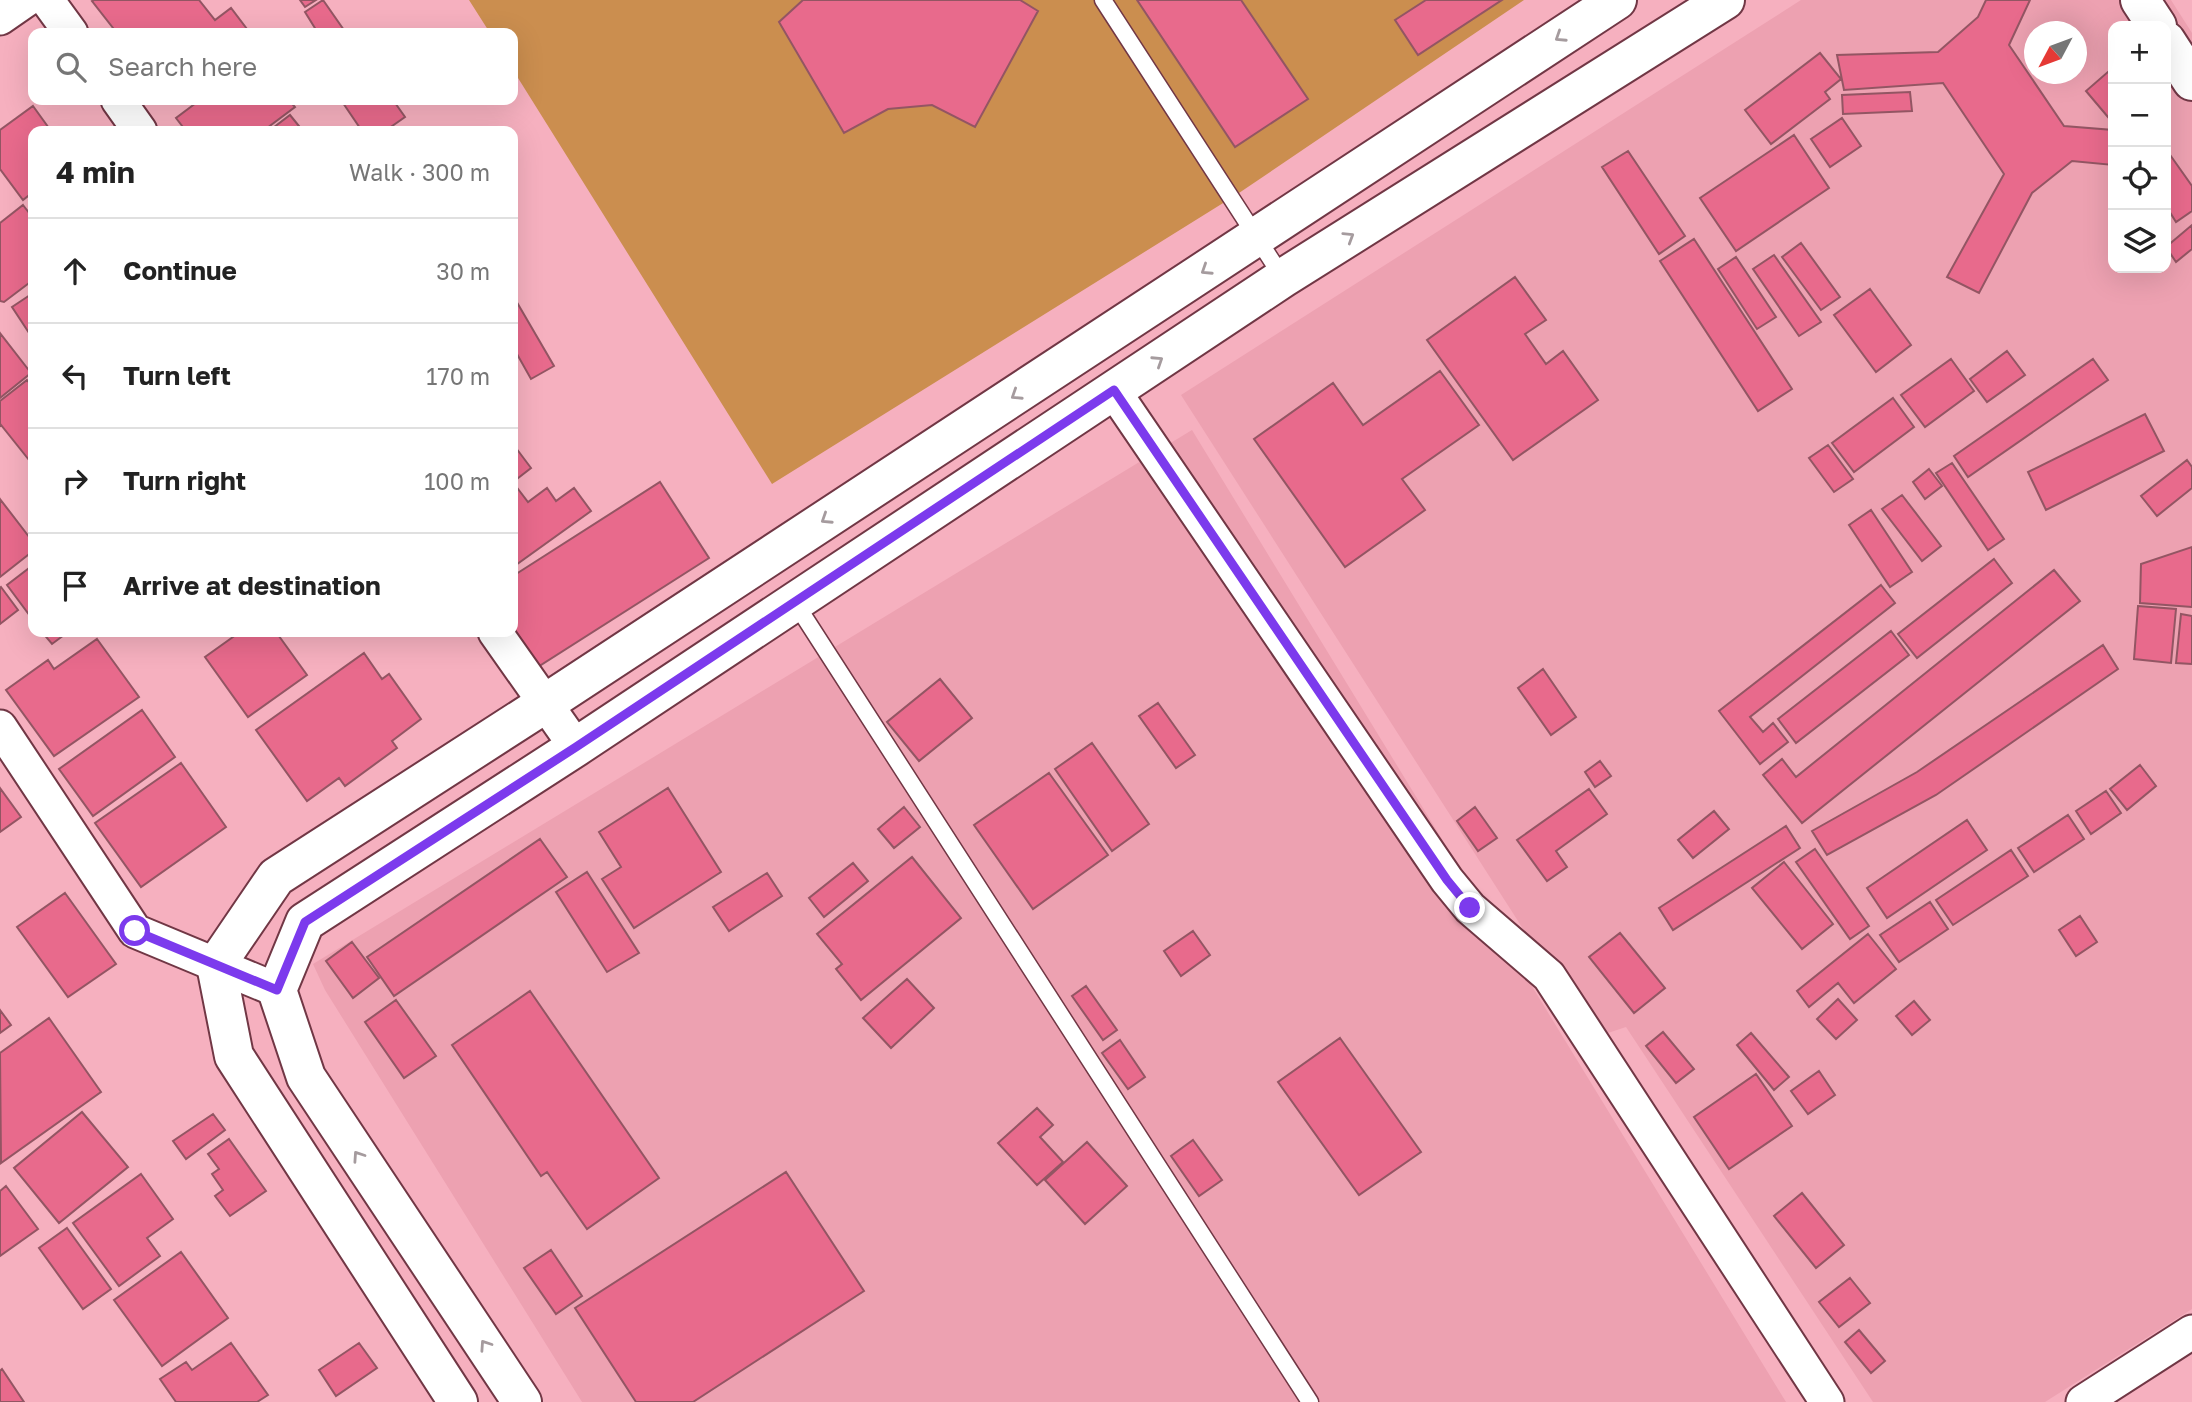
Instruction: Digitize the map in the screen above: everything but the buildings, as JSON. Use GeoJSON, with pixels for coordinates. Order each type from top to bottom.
{"type":"FeatureCollection","features":[{"type":"Feature","properties":{"kind":"street"},"geometry":{"type":"LineString","coordinates":[[458,1402],[234,1056],[215,965],[276,877],[1617,0]]}},
{"type":"Feature","properties":{"kind":"street"},"geometry":{"type":"LineString","coordinates":[[522,1402],[306,1077],[277,990],[305,922],[576,747],[1283,278],[1725,0]]}},
{"type":"Feature","properties":{"kind":"street"},"geometry":{"type":"LineString","coordinates":[[2140,0],[2154,21]]}},
{"type":"Feature","properties":{"kind":"street"},"geometry":{"type":"LineString","coordinates":[[20,5],[62,28]]}},
{"type":"Feature","properties":{"kind":"street"},"geometry":{"type":"LineString","coordinates":[[2171,49],[2192,81]]}},
{"type":"Feature","properties":{"kind":"street"},"geometry":{"type":"LineString","coordinates":[[122,105],[136,126]]}},
{"type":"Feature","properties":{"kind":"street"},"geometry":{"type":"LineString","coordinates":[[1114,390],[1447,880],[1470,908],[1549,976],[1827,1402]]}},
{"type":"Feature","properties":{"kind":"street"},"geometry":{"type":"LineString","coordinates":[[499,637],[576,747]]}},
{"type":"Feature","properties":{"kind":"street"},"geometry":{"type":"LineString","coordinates":[[0,727],[135,931],[277,990]]}},
{"type":"Feature","properties":{"kind":"street"},"geometry":{"type":"LineString","coordinates":[[2083,1402],[2192,1332]]}},
{"type":"Feature","properties":{"kind":"lane"},"geometry":{"type":"LineString","coordinates":[[1103,0],[1283,278]]}},
{"type":"Feature","properties":{"kind":"lane"},"geometry":{"type":"LineString","coordinates":[[794,601],[1310,1402]]}},
{"type":"Feature","properties":{"kind":"shaded area"},"geometry":{"type":"Polygon","coordinates":[[[469,0],[1524,0],[1236,195],[772,484],[518,78],[518,28],[487,28],[469,0]]]}},
{"type":"Feature","properties":{"kind":"shaded area"},"geometry":{"type":"Polygon","coordinates":[[[1801,0],[2171,0],[2192,33],[2192,1309],[2045,1402],[1873,1402],[1626,1027],[1593,1038],[1181,395],[1801,0]]]}},
{"type":"Feature","properties":{"kind":"shaded area"},"geometry":{"type":"Polygon","coordinates":[[[1192,430],[1786,1402],[582,1402],[325,990],[313,964],[1192,430]]]}},
{"type":"Feature","properties":{"kind":"route"},"geometry":{"type":"LineString","coordinates":[[135,931],[277,990],[305,922],[576,747],[1114,390],[1447,880],[1470,908]]}}]}
